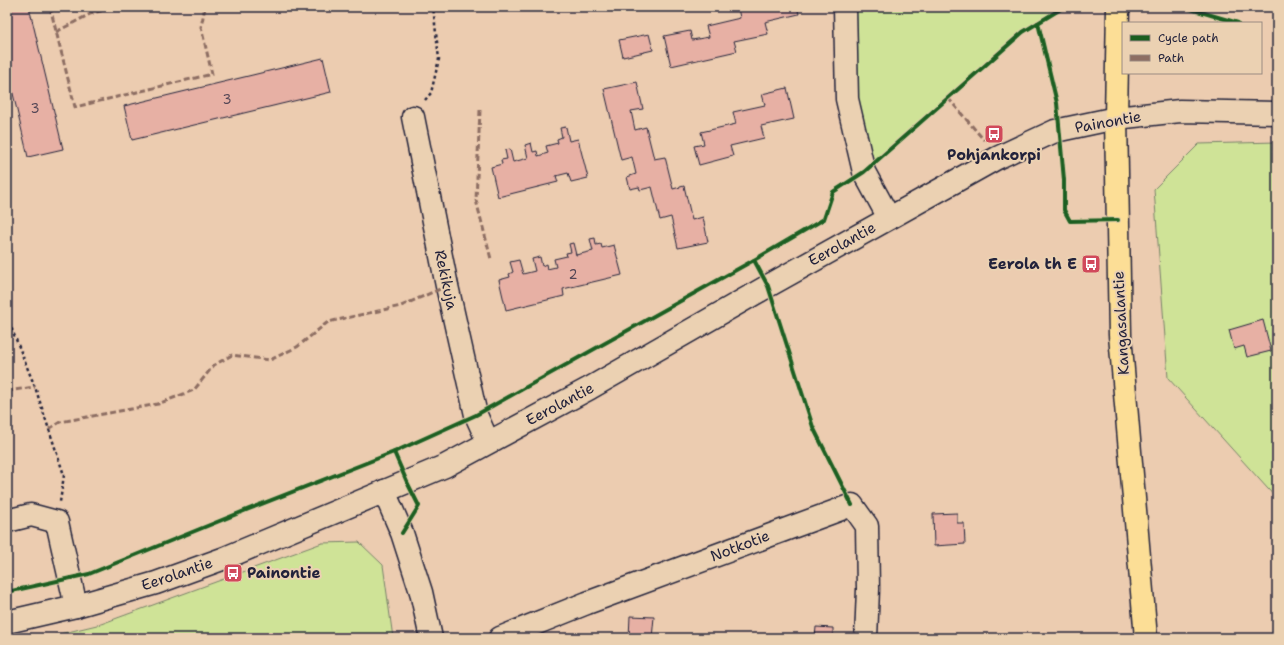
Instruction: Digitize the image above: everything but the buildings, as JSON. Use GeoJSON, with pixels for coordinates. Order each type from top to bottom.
{"type":"FeatureCollection","features":[{"type":"Feature","properties":{"kind":"main road","name":"Kangasalantie"},"geometry":{"type":"LineString","coordinates":[[1118,7],[1116,118],[1120,335],[1146,638]]}},
{"type":"Feature","properties":{"kind":"street","name":"Eerolantie"},"geometry":{"type":"LineString","coordinates":[[7,622],[76,606],[156,583],[218,560],[444,466],[590,388],[889,218],[864,172],[847,99],[845,7]]}},
{"type":"Feature","properties":{"kind":"street","name":"Painontie"},"geometry":{"type":"LineString","coordinates":[[889,218],[997,158],[1055,131],[1116,118],[1180,111],[1277,113]]}},
{"type":"Feature","properties":{"kind":"street","name":"Rekikuja"},"geometry":{"type":"LineString","coordinates":[[413,116],[447,286],[476,415],[488,442]]}},
{"type":"Feature","properties":{"kind":"street"},"geometry":{"type":"LineString","coordinates":[[384,491],[402,533],[421,592],[431,638]]}},
{"type":"Feature","properties":{"kind":"street","name":"Notkotie"},"geometry":{"type":"LineString","coordinates":[[500,638],[587,603],[852,505],[867,526],[868,589],[866,638]]}},
{"type":"Feature","properties":{"kind":"street"},"geometry":{"type":"LineString","coordinates":[[7,521],[31,515],[57,522],[76,606]]}},
{"type":"Feature","properties":{"kind":"path"},"geometry":{"type":"LineString","coordinates":[[413,116],[431,93],[439,59],[433,7]]}},
{"type":"Feature","properties":{"kind":"path"},"geometry":{"type":"LineString","coordinates":[[7,318],[35,387],[64,475],[57,522]]}},
{"type":"Feature","properties":{"kind":"green space"},"geometry":{"type":"Polygon","coordinates":[[[845,7],[1064,7],[1023,32],[864,172],[845,7]]]}},
{"type":"Feature","properties":{"kind":"green space"},"geometry":{"type":"Polygon","coordinates":[[[1277,142],[1277,499],[1168,378],[1154,189],[1199,144],[1277,142]]]}},
{"type":"Feature","properties":{"kind":"green space"},"geometry":{"type":"Polygon","coordinates":[[[359,542],[383,565],[393,638],[43,638],[101,624],[322,543],[359,542]]]}},
{"type":"Feature","properties":{"kind":"marked path"},"geometry":{"type":"LineString","coordinates":[[50,7],[75,107],[212,74],[201,27],[205,7]]}},
{"type":"Feature","properties":{"kind":"marked path"},"geometry":{"type":"LineString","coordinates":[[56,32],[90,14],[114,7]]}},
{"type":"Feature","properties":{"kind":"marked path"},"geometry":{"type":"LineString","coordinates":[[948,98],[984,140]]}},
{"type":"Feature","properties":{"kind":"marked path"},"geometry":{"type":"LineString","coordinates":[[480,110],[476,200],[491,259]]}},
{"type":"Feature","properties":{"kind":"marked path"},"geometry":{"type":"LineString","coordinates":[[49,429],[60,422],[158,404],[194,390],[214,365],[232,355],[270,360],[297,347],[328,322],[401,306],[447,286]]}},
{"type":"Feature","properties":{"kind":"marked path"},"geometry":{"type":"LineString","coordinates":[[7,391],[35,387]]}},
{"type":"Feature","properties":{"kind":"cycle path"},"geometry":{"type":"LineString","coordinates":[[852,505],[813,427],[768,286],[754,260],[824,219],[833,192],[864,172],[1023,32],[1064,7]]}},
{"type":"Feature","properties":{"kind":"cycle path"},"geometry":{"type":"LineString","coordinates":[[1184,7],[1235,22]]}},
{"type":"Feature","properties":{"kind":"cycle path"},"geometry":{"type":"LineString","coordinates":[[1038,23],[1057,103],[1064,180],[1064,210],[1070,221],[1118,220]]}},
{"type":"Feature","properties":{"kind":"cycle path"},"geometry":{"type":"LineString","coordinates":[[7,592],[89,574],[394,452],[476,415],[754,260]]}},
{"type":"Feature","properties":{"kind":"cycle path"},"geometry":{"type":"LineString","coordinates":[[394,452],[419,506],[402,533]]}},
{"type":"Feature","properties":{"kind":"place","name":"Pohjankorpi"},"geometry":{"type":"Point","coordinates":[994,134]}},
{"type":"Feature","properties":{"kind":"place","name":"Eerola th E"},"geometry":{"type":"Point","coordinates":[1091,264]}},
{"type":"Feature","properties":{"kind":"place","name":"Painontie"},"geometry":{"type":"Point","coordinates":[233,573]}}]}
